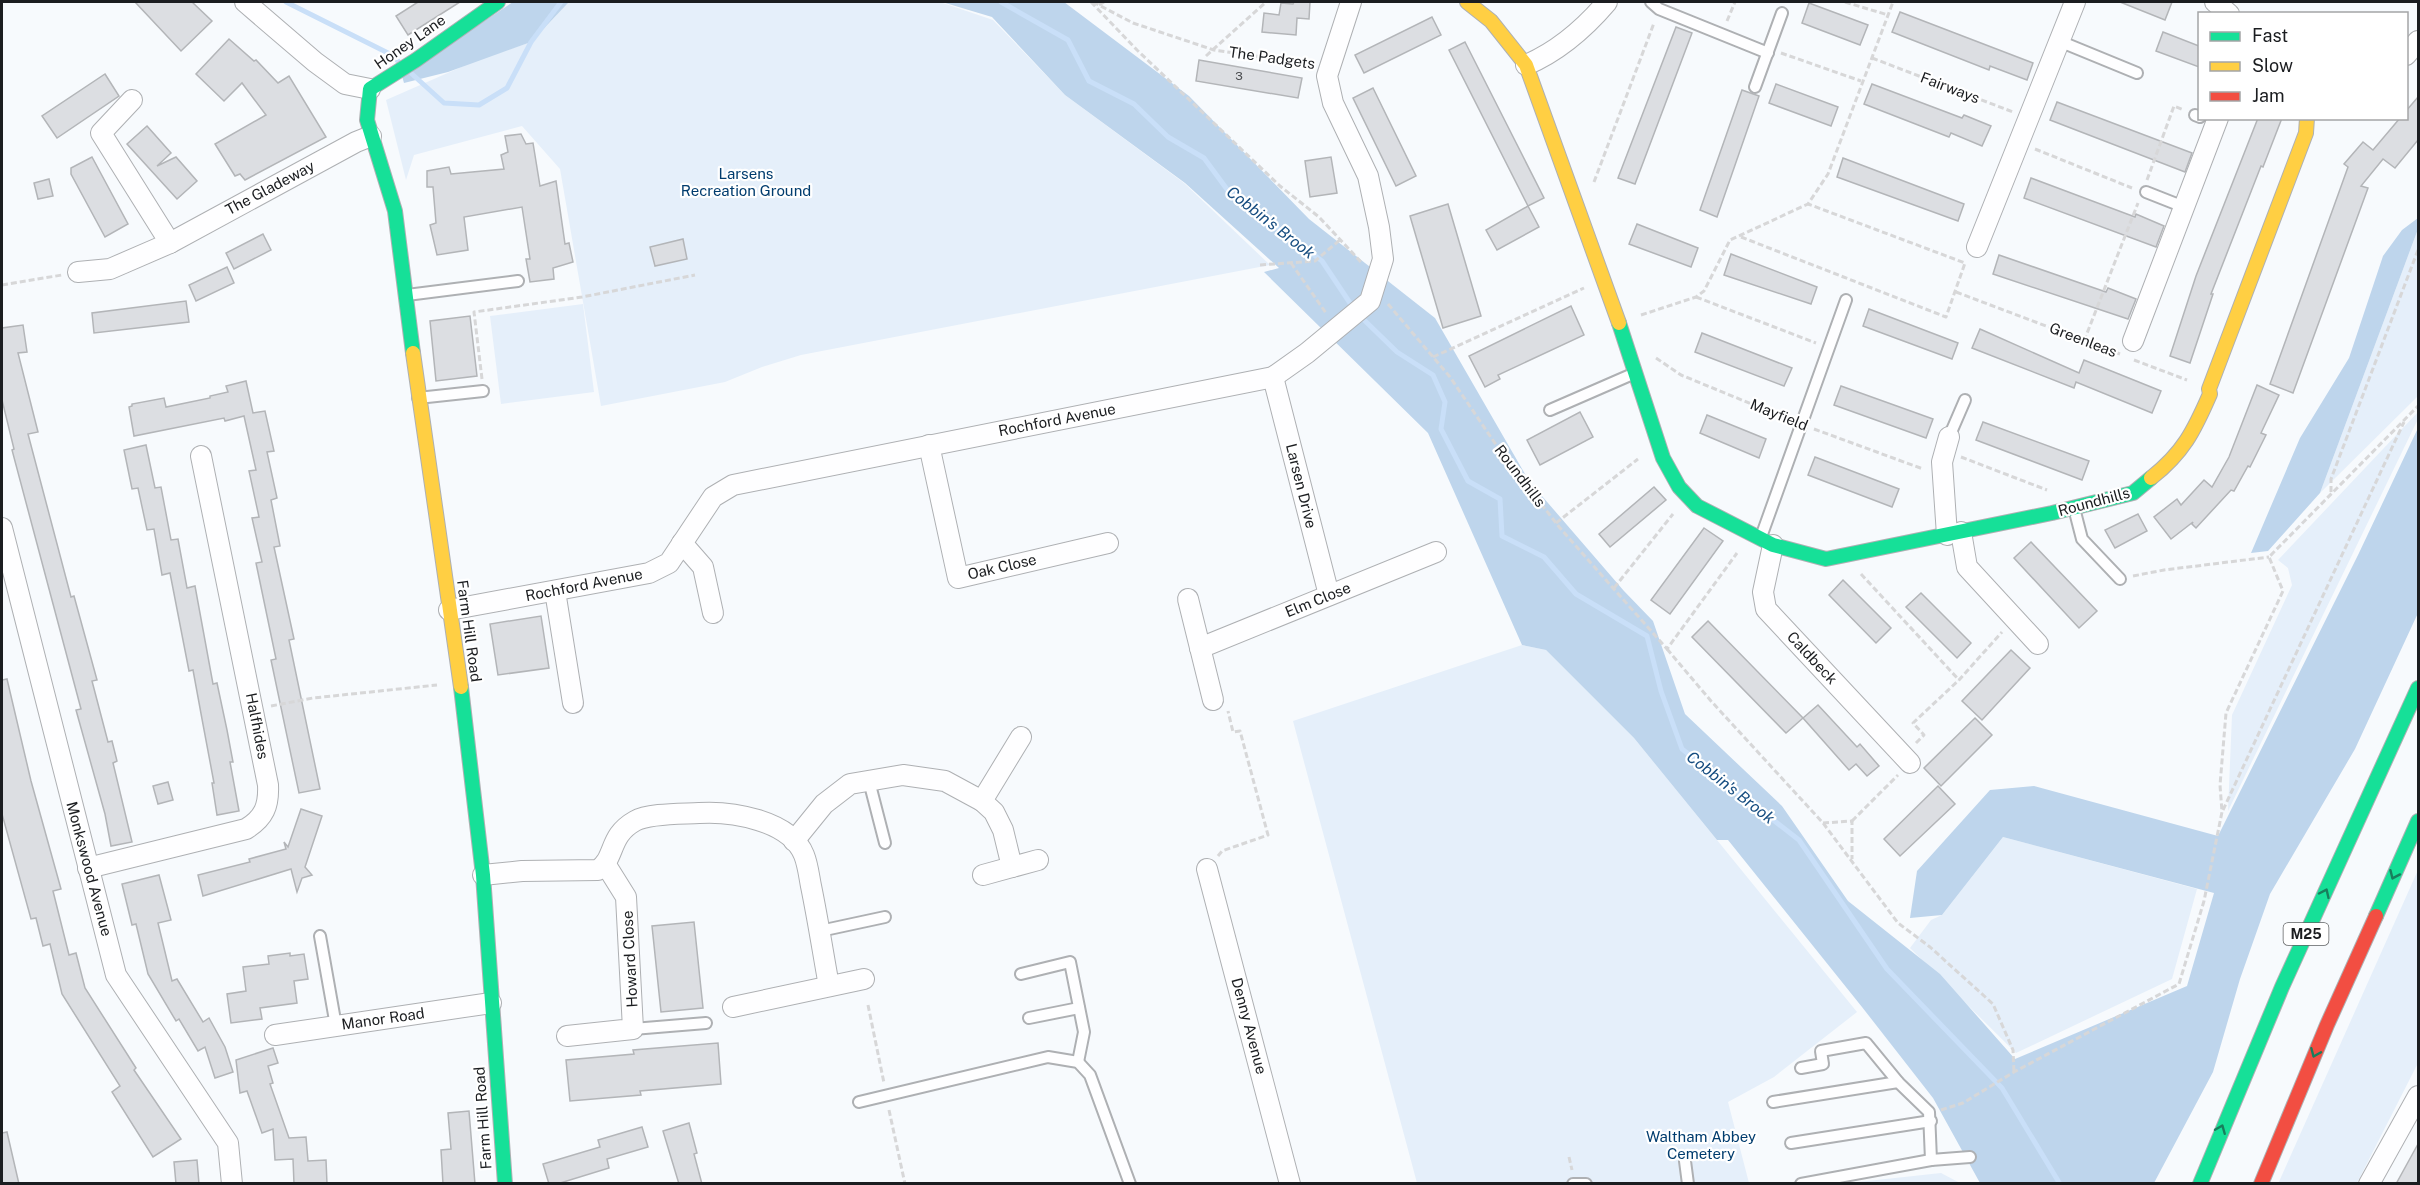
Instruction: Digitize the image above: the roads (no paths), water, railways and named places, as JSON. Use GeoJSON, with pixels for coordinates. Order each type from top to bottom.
{"type":"FeatureCollection","features":[{"type":"Feature","properties":{"kind":"main road","name":"Roundhills"},"geometry":{"type":"LineString","coordinates":[[1467,2],[1491,21],[1526,65],[1619,322],[1663,458],[1679,487],[1698,506],[1762,539],[1826,559],[2052,513],[2133,493],[2169,465],[2193,433],[2210,394],[2209,389],[2306,134],[2307,120]]}},
{"type":"Feature","properties":{"kind":"main road","name":"Honey Lane"},"geometry":{"type":"LineString","coordinates":[[370,89],[416,60],[484,5]]}},
{"type":"Feature","properties":{"kind":"main road","name":"Farm Hill Road"},"geometry":{"type":"LineString","coordinates":[[370,89],[367,120],[395,211],[418,398],[469,744],[483,875],[505,1184]]}},
{"type":"Feature","properties":{"kind":"main road","name":"M25"},"geometry":{"type":"LineString","coordinates":[[2200,1184],[2273,1007],[2418,688]]}},
{"type":"Feature","properties":{"kind":"main road"},"geometry":{"type":"LineString","coordinates":[[2261,1184],[2327,1025],[2418,821]]}},
{"type":"Feature","properties":{"kind":"street"},"geometry":{"type":"LineString","coordinates":[[245,2],[315,62],[345,84],[370,89]]}},
{"type":"Feature","properties":{"kind":"street","name":"Rochford Avenue"},"geometry":{"type":"LineString","coordinates":[[449,610],[649,573],[669,562],[713,497],[733,485],[1273,377],[1339,326],[1374,290],[1383,259],[1368,176],[1333,103],[1327,76],[1351,2]]}},
{"type":"Feature","properties":{"kind":"street"},"geometry":{"type":"LineString","coordinates":[[1526,65],[1547,56],[1561,46],[1590,22],[1607,2]]}},
{"type":"Feature","properties":{"kind":"street"},"geometry":{"type":"LineString","coordinates":[[1977,247],[2075,2]]}},
{"type":"Feature","properties":{"kind":"street"},"geometry":{"type":"LineString","coordinates":[[2215,2],[2227,12]]}},
{"type":"Feature","properties":{"kind":"street"},"geometry":{"type":"LineString","coordinates":[[2408,53],[2418,41]]}},
{"type":"Feature","properties":{"kind":"street"},"geometry":{"type":"LineString","coordinates":[[132,100],[101,133],[170,243]]}},
{"type":"Feature","properties":{"kind":"street"},"geometry":{"type":"LineString","coordinates":[[2133,341],[2184,207],[2206,120]]}},
{"type":"Feature","properties":{"kind":"street","name":"The Gladeway"},"geometry":{"type":"LineString","coordinates":[[78,272],[110,269],[170,243],[371,136]]}},
{"type":"Feature","properties":{"kind":"street","name":"Larsen Drive"},"geometry":{"type":"LineString","coordinates":[[1273,377],[1329,596]]}},
{"type":"Feature","properties":{"kind":"street"},"geometry":{"type":"LineString","coordinates":[[1947,444],[1942,462],[1943,476],[1954,534],[1967,567],[2038,644]]}},
{"type":"Feature","properties":{"kind":"street","name":"Oak Close"},"geometry":{"type":"LineString","coordinates":[[929,445],[958,578],[1108,543]]}},
{"type":"Feature","properties":{"kind":"street","name":"Halfhides"},"geometry":{"type":"LineString","coordinates":[[88,868],[246,829],[262,817],[267,806],[269,796],[253,709],[201,456]]}},
{"type":"Feature","properties":{"kind":"street","name":"Monkswood Avenue"},"geometry":{"type":"LineString","coordinates":[[2,528],[116,975],[228,1143],[232,1184]]}},
{"type":"Feature","properties":{"kind":"street","name":"Caldbeck"},"geometry":{"type":"LineString","coordinates":[[1762,539],[1763,592],[1766,609],[1906,759]]}},
{"type":"Feature","properties":{"kind":"street"},"geometry":{"type":"LineString","coordinates":[[682,543],[704,567],[713,613]]}},
{"type":"Feature","properties":{"kind":"street","name":"Elm Close"},"geometry":{"type":"LineString","coordinates":[[1200,648],[1436,552]]}},
{"type":"Feature","properties":{"kind":"street"},"geometry":{"type":"LineString","coordinates":[[555,591],[573,703]]}},
{"type":"Feature","properties":{"kind":"street"},"geometry":{"type":"LineString","coordinates":[[1188,599],[1213,700]]}},
{"type":"Feature","properties":{"kind":"street"},"geometry":{"type":"LineString","coordinates":[[982,801],[1021,737]]}},
{"type":"Feature","properties":{"kind":"street"},"geometry":{"type":"LineString","coordinates":[[794,841],[824,804],[850,784],[903,775],[945,781],[982,801],[994,812],[1003,830],[1012,867]]}},
{"type":"Feature","properties":{"kind":"street"},"geometry":{"type":"LineString","coordinates":[[483,875],[522,871],[598,870],[606,865],[613,843],[624,828],[638,819],[711,812],[759,819],[787,833],[804,854],[829,986]]}},
{"type":"Feature","properties":{"kind":"street"},"geometry":{"type":"LineString","coordinates":[[983,875],[1038,860]]}},
{"type":"Feature","properties":{"kind":"street","name":"Howard Close"},"geometry":{"type":"LineString","coordinates":[[567,1036],[633,1029],[626,897],[606,865]]}},
{"type":"Feature","properties":{"kind":"street","name":"Denny Avenue"},"geometry":{"type":"LineString","coordinates":[[1207,869],[1290,1184]]}},
{"type":"Feature","properties":{"kind":"street"},"geometry":{"type":"LineString","coordinates":[[733,1007],[864,979]]}},
{"type":"Feature","properties":{"kind":"street","name":"Manor Road"},"geometry":{"type":"LineString","coordinates":[[275,1035],[491,1003]]}},
{"type":"Feature","properties":{"kind":"street"},"geometry":{"type":"LineString","coordinates":[[2369,1184],[2418,1096]]}},
{"type":"Feature","properties":{"kind":"lane"},"geometry":{"type":"LineString","coordinates":[[1655,5],[1768,51]]}},
{"type":"Feature","properties":{"kind":"lane"},"geometry":{"type":"LineString","coordinates":[[1755,87],[1782,13]]}},
{"type":"Feature","properties":{"kind":"lane"},"geometry":{"type":"LineString","coordinates":[[2059,41],[2137,72]]}},
{"type":"Feature","properties":{"kind":"lane"},"geometry":{"type":"LineString","coordinates":[[2144,192],[2184,207]]}},
{"type":"Feature","properties":{"kind":"lane"},"geometry":{"type":"LineString","coordinates":[[407,295],[518,281]]}},
{"type":"Feature","properties":{"kind":"lane"},"geometry":{"type":"LineString","coordinates":[[1762,539],[1846,300]]}},
{"type":"Feature","properties":{"kind":"lane"},"geometry":{"type":"LineString","coordinates":[[1550,410],[1636,373]]}},
{"type":"Feature","properties":{"kind":"lane"},"geometry":{"type":"LineString","coordinates":[[418,398],[483,391]]}},
{"type":"Feature","properties":{"kind":"lane"},"geometry":{"type":"LineString","coordinates":[[1947,444],[1965,400]]}},
{"type":"Feature","properties":{"kind":"lane"},"geometry":{"type":"LineString","coordinates":[[2074,506],[2082,539],[2120,579]]}},
{"type":"Feature","properties":{"kind":"lane"},"geometry":{"type":"LineString","coordinates":[[869,781],[885,843]]}},
{"type":"Feature","properties":{"kind":"lane"},"geometry":{"type":"LineString","coordinates":[[820,931],[885,916]]}},
{"type":"Feature","properties":{"kind":"lane"},"geometry":{"type":"LineString","coordinates":[[320,936],[336,1026]]}},
{"type":"Feature","properties":{"kind":"lane"},"geometry":{"type":"LineString","coordinates":[[1021,974],[1070,962],[1084,1032],[1078,1062]]}},
{"type":"Feature","properties":{"kind":"lane"},"geometry":{"type":"LineString","coordinates":[[1029,1018],[1079,1008]]}},
{"type":"Feature","properties":{"kind":"lane"},"geometry":{"type":"LineString","coordinates":[[633,1029],[706,1023]]}},
{"type":"Feature","properties":{"kind":"lane"},"geometry":{"type":"LineString","coordinates":[[1801,1068],[1823,1064],[1821,1051],[1866,1042],[1898,1082],[1930,1116],[1930,1160]]}},
{"type":"Feature","properties":{"kind":"lane"},"geometry":{"type":"LineString","coordinates":[[859,1102],[1048,1057],[1078,1062],[1090,1075],[1130,1184]]}},
{"type":"Feature","properties":{"kind":"lane"},"geometry":{"type":"LineString","coordinates":[[1773,1102],[1898,1082]]}},
{"type":"Feature","properties":{"kind":"lane"},"geometry":{"type":"LineString","coordinates":[[1791,1143],[1930,1116]]}},
{"type":"Feature","properties":{"kind":"lane"},"geometry":{"type":"LineString","coordinates":[[1801,1184],[1930,1160],[1970,1157]]}},
{"type":"Feature","properties":{"kind":"lane"},"geometry":{"type":"LineString","coordinates":[[1685,1161],[1688,1184]]}},
{"type":"Feature","properties":{"kind":"lane"},"geometry":{"type":"LineString","coordinates":[[1573,1184],[1586,1184]]}},
{"type":"Feature","properties":{"kind":"waterway","name":"Cobbin's Brook"},"geometry":{"type":"LineString","coordinates":[[286,2],[390,54],[398,61]]}},
{"type":"Feature","properties":{"kind":"waterway","name":"Cobbin's Brook"},"geometry":{"type":"LineString","coordinates":[[412,74],[444,103],[479,105],[507,88],[531,42],[561,2]]}},
{"type":"Feature","properties":{"kind":"waterway","name":"Cobbin's Brook"},"geometry":{"type":"LineString","coordinates":[[1001,2],[1068,40],[1089,81],[1134,104],[1168,137],[1204,158],[1229,192],[1322,261],[1354,309]]}},
{"type":"Feature","properties":{"kind":"waterway","name":"Cobbin's Brook"},"geometry":{"type":"LineString","coordinates":[[1360,316],[1397,352],[1433,375],[1445,402],[1441,429],[1468,481],[1500,499],[1502,536],[1544,557],[1576,594],[1647,636],[1661,691],[1682,749],[1799,840],[1887,969],[2002,1088],[2060,1184]]}},
{"type":"Feature","properties":{"kind":"park label","name":"Larsens Recreation Ground"},"geometry":{"type":"Point","coordinates":[746,182]}},
{"type":"Feature","properties":{"kind":"park label","name":"Waltham Abbey Cemetery"},"geometry":{"type":"Point","coordinates":[1701,1146]}}]}
